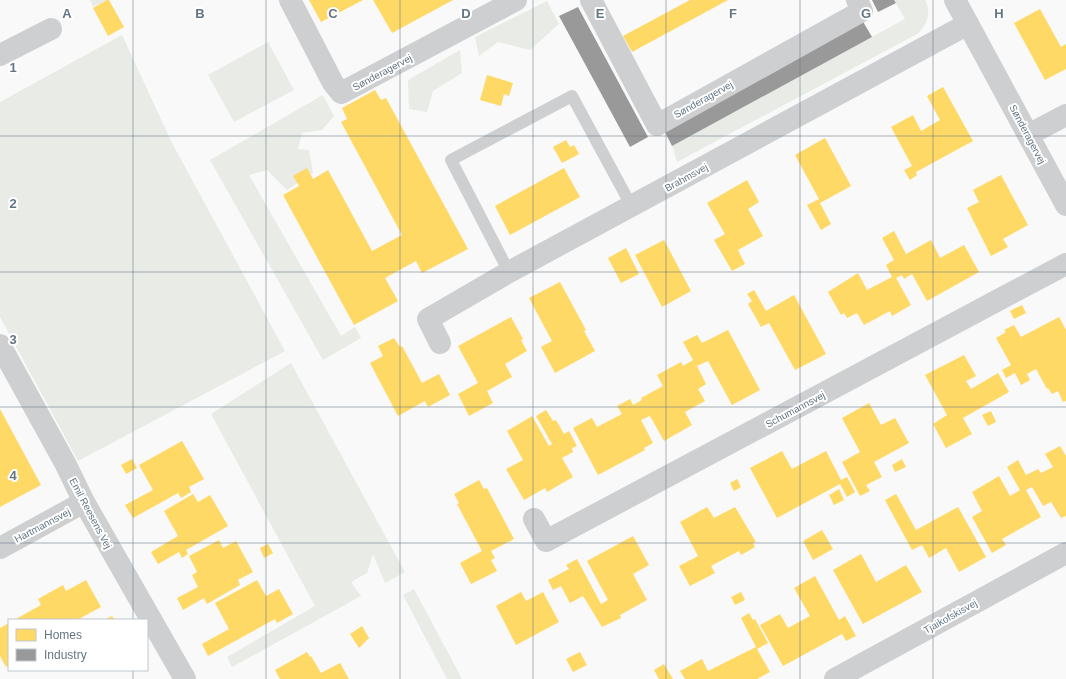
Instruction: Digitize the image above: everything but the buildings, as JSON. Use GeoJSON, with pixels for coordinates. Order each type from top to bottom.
{"type":"FeatureCollection","features":[{"type":"Feature","properties":{"kind":"street","name":"Sønderagervej"},"geometry":{"type":"LineString","coordinates":[[290,0],[333,83],[341,93],[516,0]]}},
{"type":"Feature","properties":{"kind":"street","name":"Sønderagervej"},"geometry":{"type":"LineString","coordinates":[[591,0],[657,125],[862,11],[857,0]]}},
{"type":"Feature","properties":{"kind":"street","name":"Sønderagervej"},"geometry":{"type":"LineString","coordinates":[[955,0],[1066,205]]}},
{"type":"Feature","properties":{"kind":"street","name":"Brahmsvej"},"geometry":{"type":"LineString","coordinates":[[440,343],[428,319],[509,272],[632,207],[968,24]]}},
{"type":"Feature","properties":{"kind":"street"},"geometry":{"type":"LineString","coordinates":[[0,55],[51,29]]}},
{"type":"Feature","properties":{"kind":"street"},"geometry":{"type":"LineString","coordinates":[[1028,135],[1066,115]]}},
{"type":"Feature","properties":{"kind":"street","name":"Schumannsvej"},"geometry":{"type":"LineString","coordinates":[[534,519],[546,542],[1066,264]]}},
{"type":"Feature","properties":{"kind":"street","name":"Emil Reesens Vej"},"geometry":{"type":"LineString","coordinates":[[0,344],[70,472],[84,502],[186,679]]}},
{"type":"Feature","properties":{"kind":"street","name":"Hartmannsvej"},"geometry":{"type":"LineString","coordinates":[[0,548],[84,502]]}},
{"type":"Feature","properties":{"kind":"street","name":"Tjaikofskisvej"},"geometry":{"type":"LineString","coordinates":[[835,679],[1066,553]]}},
{"type":"Feature","properties":{"kind":"lane"},"geometry":{"type":"LineString","coordinates":[[509,272],[451,160],[464,153],[572,96],[632,207]]}},
{"type":"Feature","properties":{"kind":"shaded area"},"geometry":{"type":"Polygon","coordinates":[[[90,0],[107,0],[93,7],[90,0]]]}},
{"type":"Feature","properties":{"kind":"shaded area"},"geometry":{"type":"Polygon","coordinates":[[[894,0],[925,0],[928,9],[928,18],[919,33],[677,162],[672,144],[905,19],[894,0]]]}},
{"type":"Feature","properties":{"kind":"shaded area"},"geometry":{"type":"Polygon","coordinates":[[[547,1],[559,24],[530,50],[498,42],[479,56],[475,37],[547,1]]]}},
{"type":"Feature","properties":{"kind":"shaded area"},"geometry":{"type":"Polygon","coordinates":[[[122,35],[172,143],[285,351],[78,461],[0,317],[0,102],[122,35]]]}},
{"type":"Feature","properties":{"kind":"shaded area"},"geometry":{"type":"Polygon","coordinates":[[[268,42],[294,90],[234,122],[208,75],[268,42]]]}},
{"type":"Feature","properties":{"kind":"shaded area"},"geometry":{"type":"Polygon","coordinates":[[[460,50],[462,73],[433,91],[427,112],[409,109],[408,80],[460,50]]]}},
{"type":"Feature","properties":{"kind":"shaded area"},"geometry":{"type":"Polygon","coordinates":[[[323,95],[334,116],[322,130],[302,133],[298,149],[309,150],[313,173],[287,190],[267,170],[249,175],[341,336],[355,327],[361,338],[323,360],[210,160],[323,95]]]}},
{"type":"Feature","properties":{"kind":"shaded area"},"geometry":{"type":"Polygon","coordinates":[[[291,363],[405,572],[385,583],[373,554],[367,573],[351,582],[361,596],[232,667],[227,657],[315,606],[211,414],[291,363]]]}},
{"type":"Feature","properties":{"kind":"shaded area"},"geometry":{"type":"Polygon","coordinates":[[[414,589],[462,679],[447,679],[403,595],[414,589]]]}}]}
